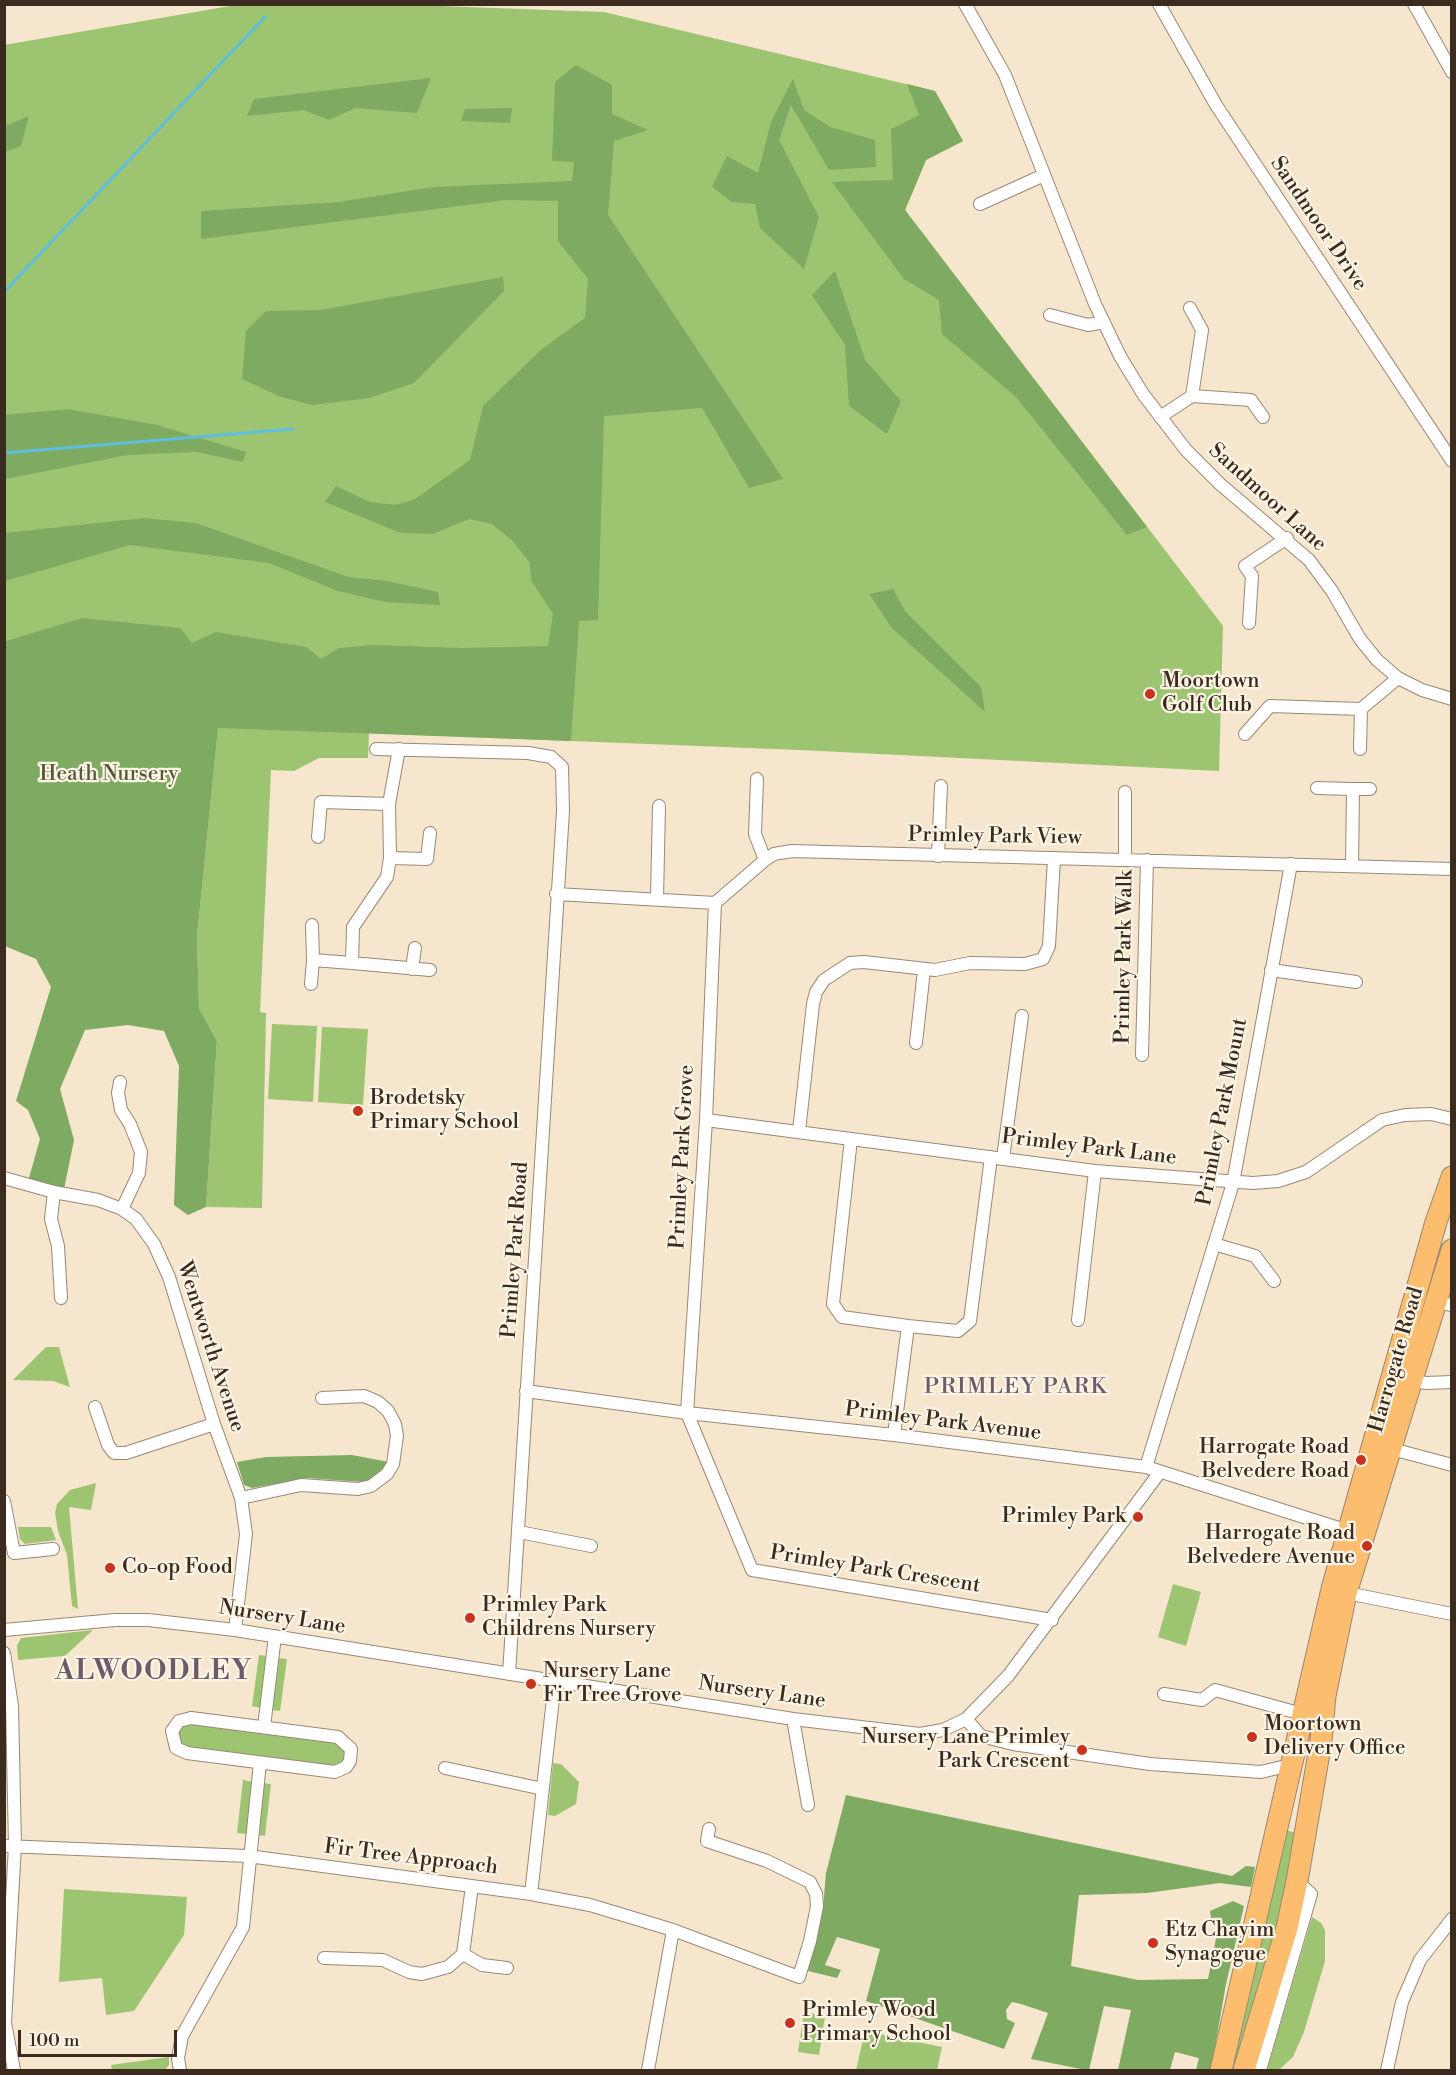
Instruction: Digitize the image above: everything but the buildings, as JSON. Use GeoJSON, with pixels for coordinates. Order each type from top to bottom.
{"type":"FeatureCollection","features":[{"type":"Feature","properties":{"kind":"highway","name":"Harrogate Road"},"geometry":{"type":"LineString","coordinates":[[1244,2070],[1287,1928],[1297,1881],[1323,1718],[1348,1530],[1451,1180]]}},
{"type":"Feature","properties":{"kind":"highway","name":"Harrogate Road"},"geometry":{"type":"LineString","coordinates":[[1221,2070],[1302,1714],[1339,1591],[1443,1303],[1452,1250]]}},
{"type":"Feature","properties":{"kind":"highway"},"geometry":{"type":"LineString","coordinates":[[1292,1757],[1302,1741],[1308,1719],[1313,1716],[1323,1718]]}},
{"type":"Feature","properties":{"kind":"highway"},"geometry":{"type":"LineString","coordinates":[[1279,1815],[1294,1819],[1309,1813]]}},
{"type":"Feature","properties":{"kind":"street","name":"Sandmoor Lane"},"geometry":{"type":"LineString","coordinates":[[965,4],[1005,75],[1104,322],[1132,375],[1161,417],[1186,450],[1220,484],[1287,538],[1309,560],[1371,653],[1398,678],[1422,690],[1452,699]]}},
{"type":"Feature","properties":{"kind":"street","name":"Sandmoor Drive"},"geometry":{"type":"LineString","coordinates":[[1159,4],[1216,105],[1452,461]]}},
{"type":"Feature","properties":{"kind":"street"},"geometry":{"type":"LineString","coordinates":[[1414,4],[1452,72]]}},
{"type":"Feature","properties":{"kind":"street"},"geometry":{"type":"LineString","coordinates":[[980,204],[1044,175]]}},
{"type":"Feature","properties":{"kind":"street"},"geometry":{"type":"LineString","coordinates":[[1190,308],[1202,330],[1192,396]]}},
{"type":"Feature","properties":{"kind":"street"},"geometry":{"type":"LineString","coordinates":[[1050,315],[1088,325],[1104,322]]}},
{"type":"Feature","properties":{"kind":"street"},"geometry":{"type":"LineString","coordinates":[[1161,417],[1192,396],[1251,400],[1263,417]]}},
{"type":"Feature","properties":{"kind":"street"},"geometry":{"type":"LineString","coordinates":[[1249,623],[1252,576],[1245,566],[1287,538]]}},
{"type":"Feature","properties":{"kind":"street"},"geometry":{"type":"LineString","coordinates":[[1245,734],[1270,706],[1361,709],[1398,678]]}},
{"type":"Feature","properties":{"kind":"street"},"geometry":{"type":"LineString","coordinates":[[1360,749],[1361,709]]}},
{"type":"Feature","properties":{"kind":"street","name":"Primley Park Road"},"geometry":{"type":"LineString","coordinates":[[376,749],[528,753],[551,757],[562,767],[563,811],[556,894],[509,1674]]}},
{"type":"Feature","properties":{"kind":"street"},"geometry":{"type":"LineString","coordinates":[[352,963],[353,927],[387,877],[390,858],[389,804],[399,749]]}},
{"type":"Feature","properties":{"kind":"street"},"geometry":{"type":"LineString","coordinates":[[756,779],[756,840],[765,860]]}},
{"type":"Feature","properties":{"kind":"street"},"geometry":{"type":"LineString","coordinates":[[938,856],[941,786]]}},
{"type":"Feature","properties":{"kind":"street"},"geometry":{"type":"LineString","coordinates":[[1317,788],[1370,789]]}},
{"type":"Feature","properties":{"kind":"street"},"geometry":{"type":"LineString","coordinates":[[1352,866],[1353,789]]}},
{"type":"Feature","properties":{"kind":"street"},"geometry":{"type":"LineString","coordinates":[[1125,792],[1125,859]]}},
{"type":"Feature","properties":{"kind":"street"},"geometry":{"type":"LineString","coordinates":[[318,837],[321,802],[389,804]]}},
{"type":"Feature","properties":{"kind":"street"},"geometry":{"type":"LineString","coordinates":[[657,899],[659,806]]}},
{"type":"Feature","properties":{"kind":"street"},"geometry":{"type":"LineString","coordinates":[[390,858],[427,859],[430,833]]}},
{"type":"Feature","properties":{"kind":"street","name":"Primley Park View"},"geometry":{"type":"LineString","coordinates":[[715,903],[765,860],[774,854],[792,851],[1452,869]]}},
{"type":"Feature","properties":{"kind":"street"},"geometry":{"type":"LineString","coordinates":[[799,1131],[813,1004],[816,992],[824,980],[850,963],[864,962],[924,970],[945,969],[980,962],[1025,964],[1043,959],[1049,946],[1054,858]]}},
{"type":"Feature","properties":{"kind":"street","name":"Primley Park Walk"},"geometry":{"type":"LineString","coordinates":[[1142,1055],[1147,860]]}},
{"type":"Feature","properties":{"kind":"street","name":"Primley Park Mount"},"geometry":{"type":"LineString","coordinates":[[1146,1467],[1233,1183],[1291,864]]}},
{"type":"Feature","properties":{"kind":"street"},"geometry":{"type":"LineString","coordinates":[[556,894],[715,903]]}},
{"type":"Feature","properties":{"kind":"street","name":"Primley Park Grove"},"geometry":{"type":"LineString","coordinates":[[687,1413],[706,1120],[715,903]]}},
{"type":"Feature","properties":{"kind":"street"},"geometry":{"type":"LineString","coordinates":[[311,984],[312,926]]}},
{"type":"Feature","properties":{"kind":"street"},"geometry":{"type":"LineString","coordinates":[[412,969],[415,948]]}},
{"type":"Feature","properties":{"kind":"street"},"geometry":{"type":"LineString","coordinates":[[313,960],[430,970]]}},
{"type":"Feature","properties":{"kind":"street"},"geometry":{"type":"LineString","coordinates":[[916,1043],[924,970]]}},
{"type":"Feature","properties":{"kind":"street"},"geometry":{"type":"LineString","coordinates":[[1270,970],[1356,982]]}},
{"type":"Feature","properties":{"kind":"street"},"geometry":{"type":"LineString","coordinates":[[851,1139],[833,1304],[842,1317],[958,1331],[970,1321],[1022,1016]]}},
{"type":"Feature","properties":{"kind":"street"},"geometry":{"type":"LineString","coordinates":[[120,1082],[118,1093],[121,1110],[130,1124],[141,1152],[139,1173],[122,1209]]}},
{"type":"Feature","properties":{"kind":"street","name":"Primley Park Lane"},"geometry":{"type":"LineString","coordinates":[[706,1120],[1095,1171],[1233,1183],[1278,1181],[1306,1172],[1382,1120],[1405,1115],[1431,1114],[1452,1119]]}},
{"type":"Feature","properties":{"kind":"street"},"geometry":{"type":"LineString","coordinates":[[1078,1320],[1095,1171]]}},
{"type":"Feature","properties":{"kind":"street","name":"Wentworth Avenue"},"geometry":{"type":"LineString","coordinates":[[4,1178],[54,1192],[98,1200],[122,1209],[136,1220],[153,1244],[168,1277],[214,1424],[242,1498],[246,1534],[235,1630]]}},
{"type":"Feature","properties":{"kind":"street"},"geometry":{"type":"LineString","coordinates":[[54,1192],[51,1220],[58,1246],[61,1298]]}},
{"type":"Feature","properties":{"kind":"street"},"geometry":{"type":"LineString","coordinates":[[1214,1244],[1255,1256],[1274,1281]]}},
{"type":"Feature","properties":{"kind":"street"},"geometry":{"type":"LineString","coordinates":[[894,1435],[908,1326]]}},
{"type":"Feature","properties":{"kind":"street"},"geometry":{"type":"LineString","coordinates":[[1392,1375],[1413,1381],[1452,1382]]}},
{"type":"Feature","properties":{"kind":"street","name":"Primley Park Avenue"},"geometry":{"type":"LineString","coordinates":[[526,1391],[687,1413],[894,1435],[1146,1467],[1348,1530]]}},
{"type":"Feature","properties":{"kind":"street"},"geometry":{"type":"LineString","coordinates":[[242,1498],[301,1485],[358,1489],[371,1486],[387,1474],[393,1464],[396,1436],[395,1424],[388,1411],[378,1402],[364,1396],[322,1398]]}},
{"type":"Feature","properties":{"kind":"street"},"geometry":{"type":"LineString","coordinates":[[96,1407],[108,1445],[114,1453],[126,1453],[214,1424]]}},
{"type":"Feature","properties":{"kind":"street","name":"Primley Park Crescent"},"geometry":{"type":"LineString","coordinates":[[687,1413],[752,1570],[1052,1620]]}},
{"type":"Feature","properties":{"kind":"street"},"geometry":{"type":"LineString","coordinates":[[1392,1449],[1452,1465]]}},
{"type":"Feature","properties":{"kind":"street"},"geometry":{"type":"LineString","coordinates":[[1160,1472],[1052,1620],[1008,1676],[966,1719],[981,1736],[1013,1744],[1174,1766],[1261,1772],[1292,1757]]}},
{"type":"Feature","properties":{"kind":"street"},"geometry":{"type":"LineString","coordinates":[[4,1501],[14,1553],[53,1549]]}},
{"type":"Feature","properties":{"kind":"street"},"geometry":{"type":"LineString","coordinates":[[519,1532],[591,1546]]}},
{"type":"Feature","properties":{"kind":"street"},"geometry":{"type":"LineString","coordinates":[[1339,1591],[1452,1614]]}},
{"type":"Feature","properties":{"kind":"street","name":"Nursery Lane"},"geometry":{"type":"LineString","coordinates":[[4,1630],[115,1620],[148,1620],[275,1636],[793,1719],[920,1734],[943,1730],[966,1719]]}},
{"type":"Feature","properties":{"kind":"street"},"geometry":{"type":"LineString","coordinates":[[264,1727],[275,1636]]}},
{"type":"Feature","properties":{"kind":"street"},"geometry":{"type":"LineString","coordinates":[[4,1653],[12,1706],[5,2023],[14,2070]]}},
{"type":"Feature","properties":{"kind":"street"},"geometry":{"type":"LineString","coordinates":[[531,1894],[555,1681]]}},
{"type":"Feature","properties":{"kind":"street"},"geometry":{"type":"LineString","coordinates":[[1164,1694],[1202,1700],[1215,1690],[1302,1714]]}},
{"type":"Feature","properties":{"kind":"street"},"geometry":{"type":"LineString","coordinates":[[191,1718],[264,1727],[338,1737],[348,1743],[351,1755],[346,1767],[335,1772],[182,1752],[173,1743],[172,1731],[179,1721],[191,1718]]}},
{"type":"Feature","properties":{"kind":"street"},"geometry":{"type":"LineString","coordinates":[[793,1719],[808,1805]]}},
{"type":"Feature","properties":{"kind":"street"},"geometry":{"type":"LineString","coordinates":[[180,2070],[178,2058],[182,2036],[243,1927],[248,1856],[260,1763]]}},
{"type":"Feature","properties":{"kind":"street"},"geometry":{"type":"LineString","coordinates":[[445,1768],[543,1789]]}},
{"type":"Feature","properties":{"kind":"street","name":"Fir Tree Approach"},"geometry":{"type":"LineString","coordinates":[[10,1846],[248,1856],[531,1894],[590,1905],[673,1930],[799,1977],[810,1941],[817,1906],[816,1894],[810,1882],[767,1861],[707,1841],[709,1828]]}},
{"type":"Feature","properties":{"kind":"street"},"geometry":{"type":"LineString","coordinates":[[1260,2070],[1311,1894],[1297,1881]]}},
{"type":"Feature","properties":{"kind":"street"},"geometry":{"type":"LineString","coordinates":[[324,1958],[383,1960],[409,1972],[422,1974],[448,1966],[463,1953],[472,1886]]}},
{"type":"Feature","properties":{"kind":"street"},"geometry":{"type":"LineString","coordinates":[[1387,2070],[1406,1991],[1420,1960],[1452,1919]]}},
{"type":"Feature","properties":{"kind":"street"},"geometry":{"type":"LineString","coordinates":[[648,2070],[673,1930]]}},
{"type":"Feature","properties":{"kind":"street"},"geometry":{"type":"LineString","coordinates":[[463,1953],[482,1965],[507,1968]]}},
{"type":"Feature","properties":{"kind":"green space","name":"Moortown Golf Club"},"geometry":{"type":"Polygon","coordinates":[[[236,5],[412,5],[604,12],[935,91],[963,141],[926,160],[905,210],[1223,626],[1219,771],[800,750],[369,733],[368,758],[319,758],[294,771],[271,770],[260,1012],[266,1013],[262,1208],[206,1207],[217,1041],[199,1008],[197,937],[218,727],[83,618],[5,641],[4,45],[236,5]]]}},
{"type":"Feature","properties":{"kind":"green space","name":"Heath Nursery"},"geometry":{"type":"Polygon","coordinates":[[[576,65],[612,85],[612,114],[648,130],[614,141],[608,215],[783,479],[749,488],[702,408],[604,416],[598,620],[579,621],[571,741],[218,728],[197,937],[199,1008],[217,1041],[206,1207],[188,1215],[174,1205],[179,1066],[164,1031],[128,1025],[85,1030],[60,1089],[74,1140],[63,1194],[27,1185],[40,1139],[28,1110],[16,1101],[51,987],[36,959],[5,946],[5,641],[82,618],[180,628],[192,643],[216,632],[306,647],[321,659],[339,648],[372,645],[463,648],[548,646],[553,614],[531,580],[530,563],[513,541],[492,524],[469,519],[433,534],[401,533],[325,502],[336,486],[370,502],[396,505],[415,499],[470,460],[483,406],[542,349],[585,318],[588,279],[558,241],[558,201],[506,200],[201,239],[201,211],[339,202],[433,187],[572,181],[574,162],[552,161],[555,82],[576,65]]]}},
{"type":"Feature","properties":{"kind":"green space"},"geometry":{"type":"Polygon","coordinates":[[[431,78],[417,113],[355,108],[329,120],[304,110],[247,116],[254,99],[431,78]]]}},
{"type":"Feature","properties":{"kind":"green space"},"geometry":{"type":"Polygon","coordinates":[[[793,79],[804,110],[830,127],[875,140],[876,167],[829,170],[791,105],[779,140],[819,217],[804,269],[760,228],[755,204],[732,202],[712,187],[727,156],[758,173],[771,122],[793,79]]]}},
{"type":"Feature","properties":{"kind":"green space"},"geometry":{"type":"Polygon","coordinates":[[[907,84],[935,91],[963,141],[926,160],[905,210],[1147,527],[1127,535],[1016,397],[942,334],[939,300],[904,279],[832,182],[893,180],[891,129],[919,115],[907,84]]]}},
{"type":"Feature","properties":{"kind":"green space"},"geometry":{"type":"Polygon","coordinates":[[[512,108],[510,123],[461,121],[465,109],[512,108]]]}},
{"type":"Feature","properties":{"kind":"green space"},"geometry":{"type":"Polygon","coordinates":[[[29,116],[21,146],[5,152],[5,126],[29,116]]]}},
{"type":"Feature","properties":{"kind":"green space"},"geometry":{"type":"Polygon","coordinates":[[[835,271],[865,360],[901,401],[887,434],[849,406],[845,345],[812,295],[835,271]]]}},
{"type":"Feature","properties":{"kind":"green space"},"geometry":{"type":"Polygon","coordinates":[[[503,277],[504,291],[414,383],[369,398],[313,405],[281,397],[242,379],[246,331],[266,311],[320,310],[503,277]]]}},
{"type":"Feature","properties":{"kind":"green space"},"geometry":{"type":"Polygon","coordinates":[[[68,409],[157,425],[246,452],[243,462],[197,452],[128,455],[5,479],[5,415],[68,409]]]}},
{"type":"Feature","properties":{"kind":"green space"},"geometry":{"type":"Polygon","coordinates":[[[144,518],[196,523],[348,577],[387,581],[438,592],[440,605],[385,602],[338,591],[269,563],[130,545],[5,581],[5,533],[144,518]]]}},
{"type":"Feature","properties":{"kind":"green space"},"geometry":{"type":"Polygon","coordinates":[[[893,589],[905,611],[981,687],[985,712],[892,628],[869,594],[893,589]]]}},
{"type":"Feature","properties":{"kind":"green space"},"geometry":{"type":"Polygon","coordinates":[[[272,1024],[317,1026],[313,1102],[268,1099],[272,1024]]]}},
{"type":"Feature","properties":{"kind":"green space"},"geometry":{"type":"Polygon","coordinates":[[[322,1027],[368,1029],[363,1105],[318,1102],[322,1027]]]}},
{"type":"Feature","properties":{"kind":"green space"},"geometry":{"type":"Polygon","coordinates":[[[46,1347],[59,1347],[70,1387],[53,1381],[13,1380],[46,1347]]]}},
{"type":"Feature","properties":{"kind":"green space"},"geometry":{"type":"Polygon","coordinates":[[[352,1455],[389,1462],[374,1477],[364,1482],[307,1478],[252,1488],[244,1485],[237,1462],[266,1457],[352,1455]]]}},
{"type":"Feature","properties":{"kind":"green space"},"geometry":{"type":"Polygon","coordinates":[[[96,1483],[91,1510],[69,1507],[78,1609],[72,1606],[67,1555],[58,1531],[55,1513],[57,1504],[70,1490],[96,1483]]]}},
{"type":"Feature","properties":{"kind":"green space"},"geometry":{"type":"Polygon","coordinates":[[[18,1527],[51,1527],[56,1540],[25,1544],[20,1539],[18,1527]]]}},
{"type":"Feature","properties":{"kind":"green space"},"geometry":{"type":"Polygon","coordinates":[[[1173,1584],[1201,1592],[1186,1646],[1158,1637],[1173,1584]]]}},
{"type":"Feature","properties":{"kind":"green space"},"geometry":{"type":"Polygon","coordinates":[[[93,1630],[65,1656],[18,1660],[17,1646],[21,1638],[93,1630]]]}},
{"type":"Feature","properties":{"kind":"green space"},"geometry":{"type":"Polygon","coordinates":[[[259,1655],[268,1656],[261,1708],[252,1706],[259,1655]]]}},
{"type":"Feature","properties":{"kind":"green space"},"geometry":{"type":"Polygon","coordinates":[[[277,1658],[287,1659],[280,1711],[271,1710],[277,1658]]]}},
{"type":"Feature","properties":{"kind":"green space"},"geometry":{"type":"Polygon","coordinates":[[[186,1723],[336,1740],[346,1749],[344,1762],[337,1767],[186,1749],[179,1744],[177,1732],[186,1723]]]}},
{"type":"Feature","properties":{"kind":"green space"},"geometry":{"type":"Polygon","coordinates":[[[553,1763],[561,1764],[579,1782],[576,1804],[555,1816],[548,1815],[553,1763]]]}},
{"type":"Feature","properties":{"kind":"green space"},"geometry":{"type":"Polygon","coordinates":[[[243,1780],[253,1782],[246,1834],[237,1833],[243,1780]]]}},
{"type":"Feature","properties":{"kind":"green space"},"geometry":{"type":"Polygon","coordinates":[[[262,1783],[271,1784],[265,1836],[256,1835],[262,1783]]]}},
{"type":"Feature","properties":{"kind":"green space"},"geometry":{"type":"Polygon","coordinates":[[[846,1795],[1232,1876],[1246,1866],[1255,1867],[1251,1887],[1220,1883],[1147,1893],[1079,1895],[1071,1966],[1138,1980],[1208,1979],[1220,1918],[1211,1918],[1210,1911],[1233,1901],[1244,1906],[1226,1984],[1211,2070],[1196,2070],[1199,2058],[1175,2052],[1170,2070],[1118,2070],[1131,2010],[1104,2006],[1089,2070],[1086,2070],[1031,2059],[1048,2013],[1021,2004],[1012,2002],[1006,2010],[1007,2019],[1015,2023],[1004,2049],[866,2001],[880,1949],[837,1937],[825,1965],[841,1970],[837,1978],[808,1971],[823,1908],[826,1873],[846,1795]]]}},
{"type":"Feature","properties":{"kind":"green space"},"geometry":{"type":"Polygon","coordinates":[[[1285,1830],[1297,1833],[1291,1889],[1237,2070],[1226,2070],[1285,1830]]]}},
{"type":"Feature","properties":{"kind":"green space"},"geometry":{"type":"Polygon","coordinates":[[[64,1889],[187,1897],[184,1935],[134,2011],[106,2015],[102,1978],[59,1982],[64,1889]]]}},
{"type":"Feature","properties":{"kind":"green space"},"geometry":{"type":"Polygon","coordinates":[[[1312,1917],[1321,1923],[1325,1930],[1325,1961],[1304,2032],[1293,2057],[1279,2070],[1267,2070],[1312,1917]]]}},
{"type":"Feature","properties":{"kind":"green space"},"geometry":{"type":"Polygon","coordinates":[[[804,2012],[825,2016],[819,2055],[798,2052],[804,2012]]]}},
{"type":"Feature","properties":{"kind":"green space"},"geometry":{"type":"Polygon","coordinates":[[[865,2031],[942,2047],[937,2070],[856,2070],[865,2031]]]}},
{"type":"Feature","properties":{"kind":"green space"},"geometry":{"type":"Polygon","coordinates":[[[169,2057],[169,2065],[165,2070],[112,2070],[111,2065],[169,2057]]]}},
{"type":"Feature","properties":{"kind":"waterway"},"geometry":{"type":"LineString","coordinates":[[4,292],[265,17]]}},
{"type":"Feature","properties":{"kind":"waterway"},"geometry":{"type":"LineString","coordinates":[[4,453],[293,429]]}},
{"type":"Feature","properties":{"kind":"place","name":"Moortown Golf Club"},"geometry":{"type":"Point","coordinates":[1150,694]}},
{"type":"Feature","properties":{"kind":"place","name":"Brodetsky Primary School"},"geometry":{"type":"Point","coordinates":[358,1111]}},
{"type":"Feature","properties":{"kind":"place","name":"Harrogate Road Belvedere Road"},"geometry":{"type":"Point","coordinates":[1361,1460]}},
{"type":"Feature","properties":{"kind":"place","name":"Primley Park"},"geometry":{"type":"Point","coordinates":[1138,1517]}},
{"type":"Feature","properties":{"kind":"place","name":"Harrogate Road Belvedere Avenue"},"geometry":{"type":"Point","coordinates":[1367,1546]}},
{"type":"Feature","properties":{"kind":"place","name":"Co-op Food"},"geometry":{"type":"Point","coordinates":[110,1568]}},
{"type":"Feature","properties":{"kind":"place","name":"Primley Park Childrens Nursery"},"geometry":{"type":"Point","coordinates":[470,1618]}},
{"type":"Feature","properties":{"kind":"place","name":"Nursery Lane Fir Tree Grove"},"geometry":{"type":"Point","coordinates":[531,1684]}},
{"type":"Feature","properties":{"kind":"place","name":"Moortown Delivery Office"},"geometry":{"type":"Point","coordinates":[1252,1737]}},
{"type":"Feature","properties":{"kind":"place","name":"Nursery Lane Primley Park Crescent"},"geometry":{"type":"Point","coordinates":[1082,1750]}},
{"type":"Feature","properties":{"kind":"place","name":"Etz Chayim Synagogue"},"geometry":{"type":"Point","coordinates":[1153,1943]}},
{"type":"Feature","properties":{"kind":"place","name":"Primley Wood Primary School"},"geometry":{"type":"Point","coordinates":[790,2023]}},
{"type":"Feature","properties":{"kind":"district","name":"PRIMLEY PARK"},"geometry":{"type":"Point","coordinates":[1016,1388]}},
{"type":"Feature","properties":{"kind":"district","name":"ALWOODLEY"},"geometry":{"type":"Point","coordinates":[154,1673]}}]}
